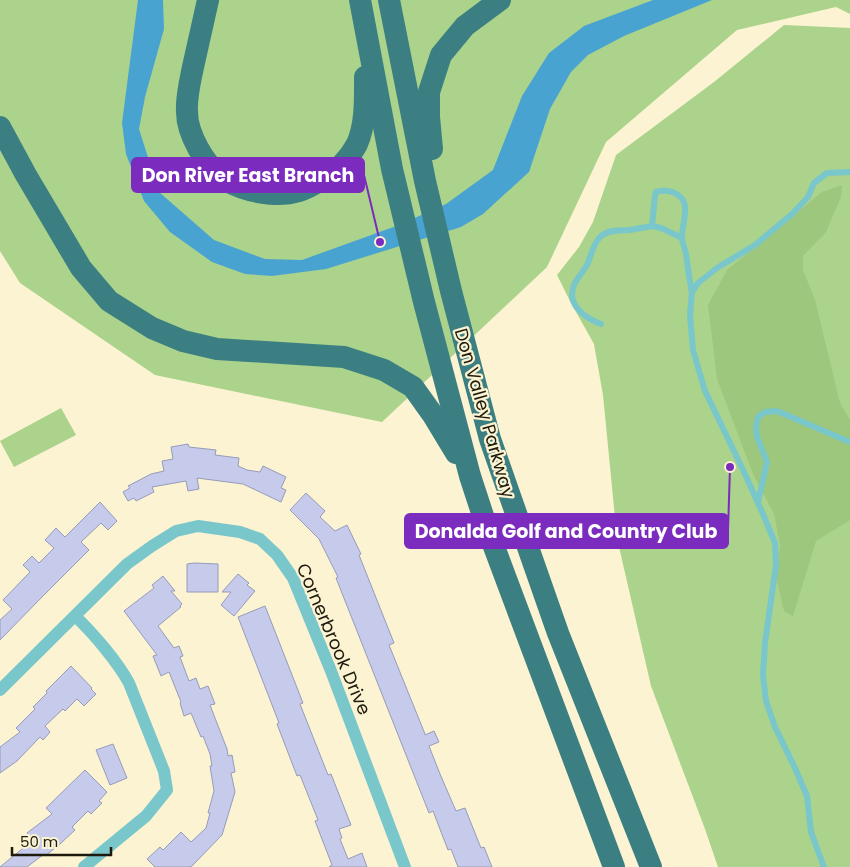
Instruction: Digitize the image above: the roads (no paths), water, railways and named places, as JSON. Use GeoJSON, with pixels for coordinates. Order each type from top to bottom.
{"type":"FeatureCollection","features":[{"type":"Feature","properties":{"kind":"highway"},"geometry":{"type":"LineString","coordinates":[[208,0],[189,86],[187,113],[189,126],[200,152],[216,172],[235,185],[256,192],[278,194],[299,191],[338,170],[352,152],[358,143],[365,103],[367,38]]}},
{"type":"Feature","properties":{"kind":"highway","name":"Don Valley Parkway"},"geometry":{"type":"LineString","coordinates":[[360,0],[392,169],[424,302],[470,476],[614,867]]}},
{"type":"Feature","properties":{"kind":"highway","name":"Don Valley Parkway"},"geometry":{"type":"LineString","coordinates":[[389,0],[425,181],[451,291],[490,439],[558,633],[651,867]]}},
{"type":"Feature","properties":{"kind":"highway"},"geometry":{"type":"LineString","coordinates":[[425,181],[432,152],[428,117],[429,92],[441,55],[465,26],[500,0]]}},
{"type":"Feature","properties":{"kind":"highway"},"geometry":{"type":"LineString","coordinates":[[0,127],[81,268],[109,301],[152,328],[183,341],[218,349],[344,357],[384,370],[413,387],[433,415],[470,476]]}},
{"type":"Feature","properties":{"kind":"street","name":"Cornerbrook Drive"},"geometry":{"type":"LineString","coordinates":[[0,690],[127,564],[176,531],[198,526],[240,532],[260,540],[277,555],[293,578],[331,671],[405,867]]}},
{"type":"Feature","properties":{"kind":"street"},"geometry":{"type":"LineString","coordinates":[[75,616],[86,626],[119,666],[129,683],[164,771],[167,790],[146,816],[84,867]]}},
{"type":"Feature","properties":{"kind":"lane"},"geometry":{"type":"LineString","coordinates":[[692,292],[704,278],[755,245],[792,214],[808,197],[814,183],[827,173],[850,172]]}},
{"type":"Feature","properties":{"kind":"lane"},"geometry":{"type":"LineString","coordinates":[[652,226],[654,195],[656,192],[663,190],[672,191],[684,200],[686,212],[682,238],[692,292],[690,315],[694,350],[705,391],[758,502],[775,543],[776,565],[765,643],[763,675],[766,701],[807,796],[811,832],[824,867]]}},
{"type":"Feature","properties":{"kind":"lane"},"geometry":{"type":"LineString","coordinates":[[601,324],[583,315],[576,306],[572,294],[575,284],[600,237],[618,230],[652,226],[682,238]]}},
{"type":"Feature","properties":{"kind":"lane"},"geometry":{"type":"LineString","coordinates":[[758,502],[767,462],[757,438],[756,426],[758,417],[765,412],[777,412],[850,442]]}},
{"type":"Feature","properties":{"kind":"water"},"geometry":{"type":"Polygon","coordinates":[[[138,0],[163,0],[164,29],[145,97],[139,129],[159,192],[214,240],[265,259],[302,260],[399,225],[446,204],[493,170],[522,96],[549,53],[584,26],[653,0],[712,0],[624,36],[588,55],[571,72],[550,109],[529,172],[483,214],[461,227],[326,269],[272,276],[245,274],[212,262],[170,232],[144,201],[126,154],[122,123],[138,0]]]}},
{"type":"Feature","properties":{"kind":"place","name":"Don River East Branch"},"geometry":{"type":"Point","coordinates":[380,242]}},
{"type":"Feature","properties":{"kind":"place","name":"Donalda Golf and Country Club"},"geometry":{"type":"Point","coordinates":[730,467]}}]}
